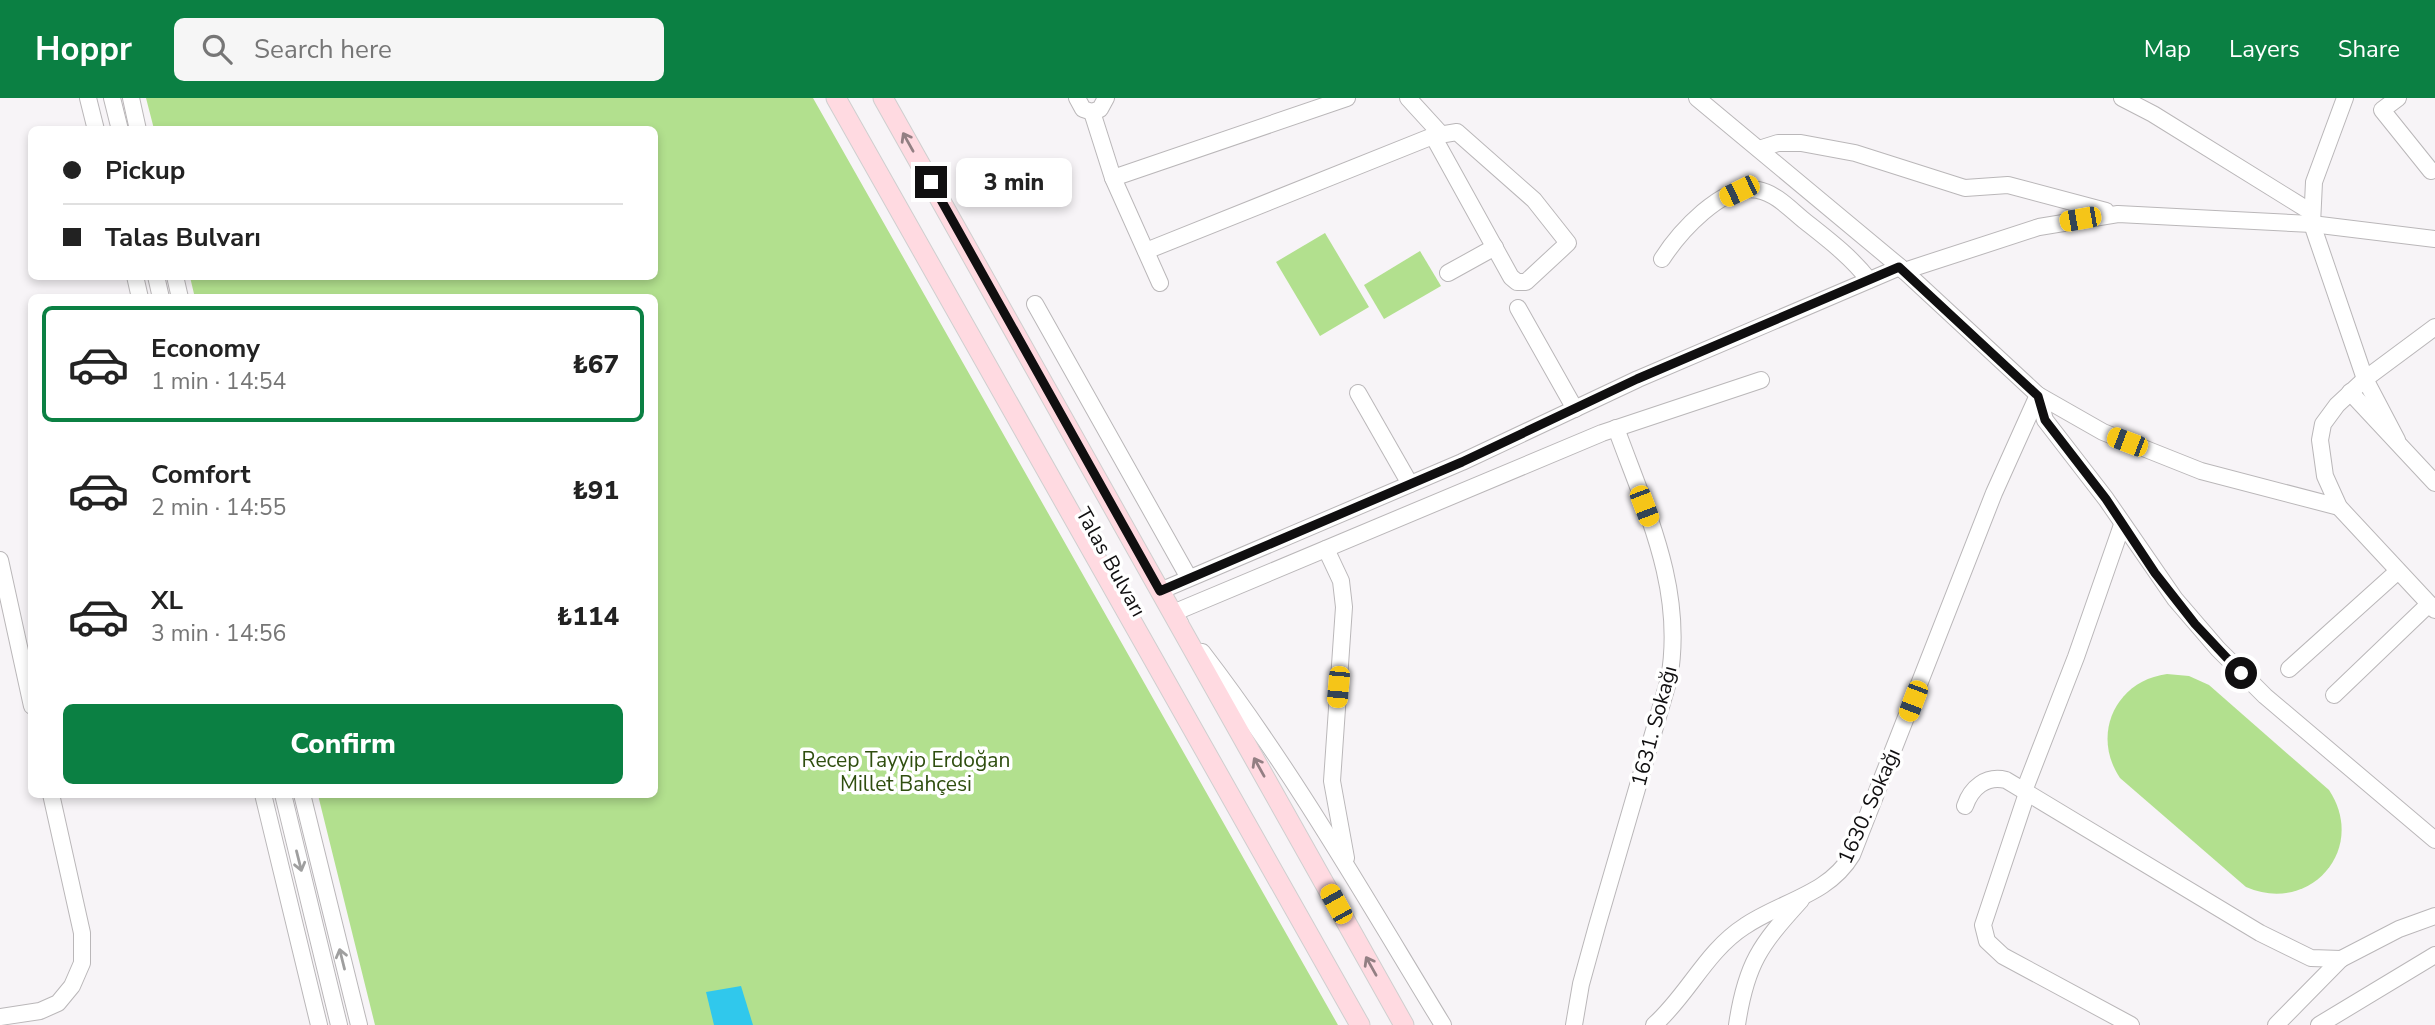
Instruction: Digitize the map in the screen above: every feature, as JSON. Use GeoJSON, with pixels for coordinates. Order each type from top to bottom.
{"type":"FeatureCollection","features":[{"type":"Feature","properties":{"kind":"main road"},"geometry":{"type":"LineString","coordinates":[[836,98],[1360,1025]]}},
{"type":"Feature","properties":{"kind":"main road","name":"Talas Bulvarı"},"geometry":{"type":"LineString","coordinates":[[850,98],[1373,1025]]}},
{"type":"Feature","properties":{"kind":"main road","name":"Talas Bulvarı"},"geometry":{"type":"LineString","coordinates":[[883,98],[1404,1025]]}},
{"type":"Feature","properties":{"kind":"street"},"geometry":{"type":"LineString","coordinates":[[88,98],[95,126]]}},
{"type":"Feature","properties":{"kind":"street"},"geometry":{"type":"LineString","coordinates":[[112,98],[119,126]]}},
{"type":"Feature","properties":{"kind":"street"},"geometry":{"type":"LineString","coordinates":[[131,98],[137,126]]}},
{"type":"Feature","properties":{"kind":"street"},"geometry":{"type":"LineString","coordinates":[[1077,98],[1083,109],[1092,112],[1100,109],[1105,98]]}},
{"type":"Feature","properties":{"kind":"street"},"geometry":{"type":"LineString","coordinates":[[1113,178],[1348,98]]}},
{"type":"Feature","properties":{"kind":"street"},"geometry":{"type":"LineString","coordinates":[[1146,251],[1436,134],[1457,132],[1534,200],[1568,243],[1529,280],[1520,283],[1514,280],[1436,134],[1408,98]]}},
{"type":"Feature","properties":{"kind":"street"},"geometry":{"type":"LineString","coordinates":[[1697,98],[1715,104],[1759,149],[1902,269],[2038,396],[2103,432],[2202,471],[2339,507]]}},
{"type":"Feature","properties":{"kind":"street"},"geometry":{"type":"LineString","coordinates":[[2122,98],[2153,114],[2312,218]]}},
{"type":"Feature","properties":{"kind":"street"},"geometry":{"type":"LineString","coordinates":[[2345,98],[2314,182],[2312,218],[2365,379],[2397,440]]}},
{"type":"Feature","properties":{"kind":"street"},"geometry":{"type":"LineString","coordinates":[[2398,98],[2382,110],[2431,171]]}},
{"type":"Feature","properties":{"kind":"street"},"geometry":{"type":"LineString","coordinates":[[1092,112],[1113,178],[1160,283]]}},
{"type":"Feature","properties":{"kind":"street"},"geometry":{"type":"LineString","coordinates":[[1759,149],[1779,143],[1801,143],[1855,153],[1965,188],[2008,185],[2118,214]]}},
{"type":"Feature","properties":{"kind":"street"},"geometry":{"type":"LineString","coordinates":[[1662,260],[1680,234],[1703,212],[1727,197],[1752,189],[1772,195],[1852,258],[1870,280]]}},
{"type":"Feature","properties":{"kind":"street"},"geometry":{"type":"LineString","coordinates":[[1160,591],[1410,484],[1870,280],[2039,227],[2118,214],[2312,218],[2435,239]]}},
{"type":"Feature","properties":{"kind":"street"},"geometry":{"type":"LineString","coordinates":[[1448,273],[1494,247]]}},
{"type":"Feature","properties":{"kind":"street"},"geometry":{"type":"LineString","coordinates":[[1035,304],[1189,578]]}},
{"type":"Feature","properties":{"kind":"street"},"geometry":{"type":"LineString","coordinates":[[1518,308],[1575,409]]}},
{"type":"Feature","properties":{"kind":"street"},"geometry":{"type":"LineString","coordinates":[[2334,695],[2432,607],[2339,507],[2325,476],[2320,440],[2326,416],[2365,379],[2435,327]]}},
{"type":"Feature","properties":{"kind":"street"},"geometry":{"type":"LineString","coordinates":[[1443,1025],[1347,867],[1237,697],[1173,613],[1616,429],[1761,380]]}},
{"type":"Feature","properties":{"kind":"street"},"geometry":{"type":"LineString","coordinates":[[2350,392],[2435,483]]}},
{"type":"Feature","properties":{"kind":"street"},"geometry":{"type":"LineString","coordinates":[[1358,393],[1410,484]]}},
{"type":"Feature","properties":{"kind":"street"},"geometry":{"type":"LineString","coordinates":[[2038,396],[2045,420],[2175,599],[2241,673],[2435,840]]}},
{"type":"Feature","properties":{"kind":"street","name":"1630. Sokağı"},"geometry":{"type":"LineString","coordinates":[[1654,1025],[1728,939],[1758,918],[1805,896],[1832,879],[1852,855],[1994,493],[2038,396]]}},
{"type":"Feature","properties":{"kind":"street","name":"1631. Sokağı"},"geometry":{"type":"LineString","coordinates":[[1574,1025],[1581,984],[1597,926],[1670,679],[1674,641],[1672,603],[1664,557],[1616,429]]}},
{"type":"Feature","properties":{"kind":"street"},"geometry":{"type":"LineString","coordinates":[[2122,525],[2025,792],[1983,925],[1987,941],[2003,956],[2131,1025]]}},
{"type":"Feature","properties":{"kind":"street"},"geometry":{"type":"LineString","coordinates":[[1326,549],[1341,581],[1344,607],[1332,781],[1347,867]]}},
{"type":"Feature","properties":{"kind":"street"},"geometry":{"type":"LineString","coordinates":[[0,560],[28,688]]}},
{"type":"Feature","properties":{"kind":"street"},"geometry":{"type":"LineString","coordinates":[[2288,669],[2398,571]]}},
{"type":"Feature","properties":{"kind":"street"},"geometry":{"type":"LineString","coordinates":[[1965,806],[1973,790],[1992,779],[2006,780],[2260,933],[2311,958],[2341,959]]}},
{"type":"Feature","properties":{"kind":"street"},"geometry":{"type":"LineString","coordinates":[[0,1017],[40,1011],[58,1003],[76,979],[82,963],[82,933],[52,798]]}},
{"type":"Feature","properties":{"kind":"street"},"geometry":{"type":"LineString","coordinates":[[264,798],[319,1025]]}},
{"type":"Feature","properties":{"kind":"street"},"geometry":{"type":"LineString","coordinates":[[284,798],[339,1025]]}},
{"type":"Feature","properties":{"kind":"street"},"geometry":{"type":"LineString","coordinates":[[303,798],[359,1025]]}},
{"type":"Feature","properties":{"kind":"street"},"geometry":{"type":"LineString","coordinates":[[1737,1025],[1750,966],[1770,934],[1805,896]]}},
{"type":"Feature","properties":{"kind":"street"},"geometry":{"type":"LineString","coordinates":[[2276,1025],[2341,959],[2399,929],[2435,916]]}},
{"type":"Feature","properties":{"kind":"street"},"geometry":{"type":"LineString","coordinates":[[2319,1025],[2435,955]]}},
{"type":"Feature","properties":{"kind":"green space","name":"Recep Tayyip Erdoğan Millet Bahçesi"},"geometry":{"type":"Polygon","coordinates":[[[146,98],[813,98],[1338,1025],[375,1025],[319,798],[658,798],[658,294],[194,294],[191,280],[658,280],[658,126],[153,126],[146,98]]]}},
{"type":"Feature","properties":{"kind":"green space"},"geometry":{"type":"Polygon","coordinates":[[[1325,233],[1369,307],[1320,336],[1276,262],[1325,233]]]}},
{"type":"Feature","properties":{"kind":"green space"},"geometry":{"type":"Polygon","coordinates":[[[1420,251],[1441,286],[1384,319],[1364,285],[1420,251]]]}},
{"type":"Feature","properties":{"kind":"green space"},"geometry":{"type":"Polygon","coordinates":[[[2167,674],[2189,676],[2209,685],[2329,790],[2339,812],[2341,834],[2337,854],[2326,871],[2311,884],[2291,892],[2270,893],[2246,887],[2120,778],[2108,745],[2108,728],[2113,712],[2134,687],[2167,674]]]}},
{"type":"Feature","properties":{"kind":"water"},"geometry":{"type":"Polygon","coordinates":[[[741,986],[753,1025],[714,1025],[706,992],[741,986]]]}},
{"type":"Feature","properties":{"kind":"route"},"geometry":{"type":"LineString","coordinates":[[931,182],[1160,591],[1462,462],[1637,379],[1899,267],[2038,396],[2045,420],[2106,499],[2155,573],[2195,624],[2241,673]]}}]}
